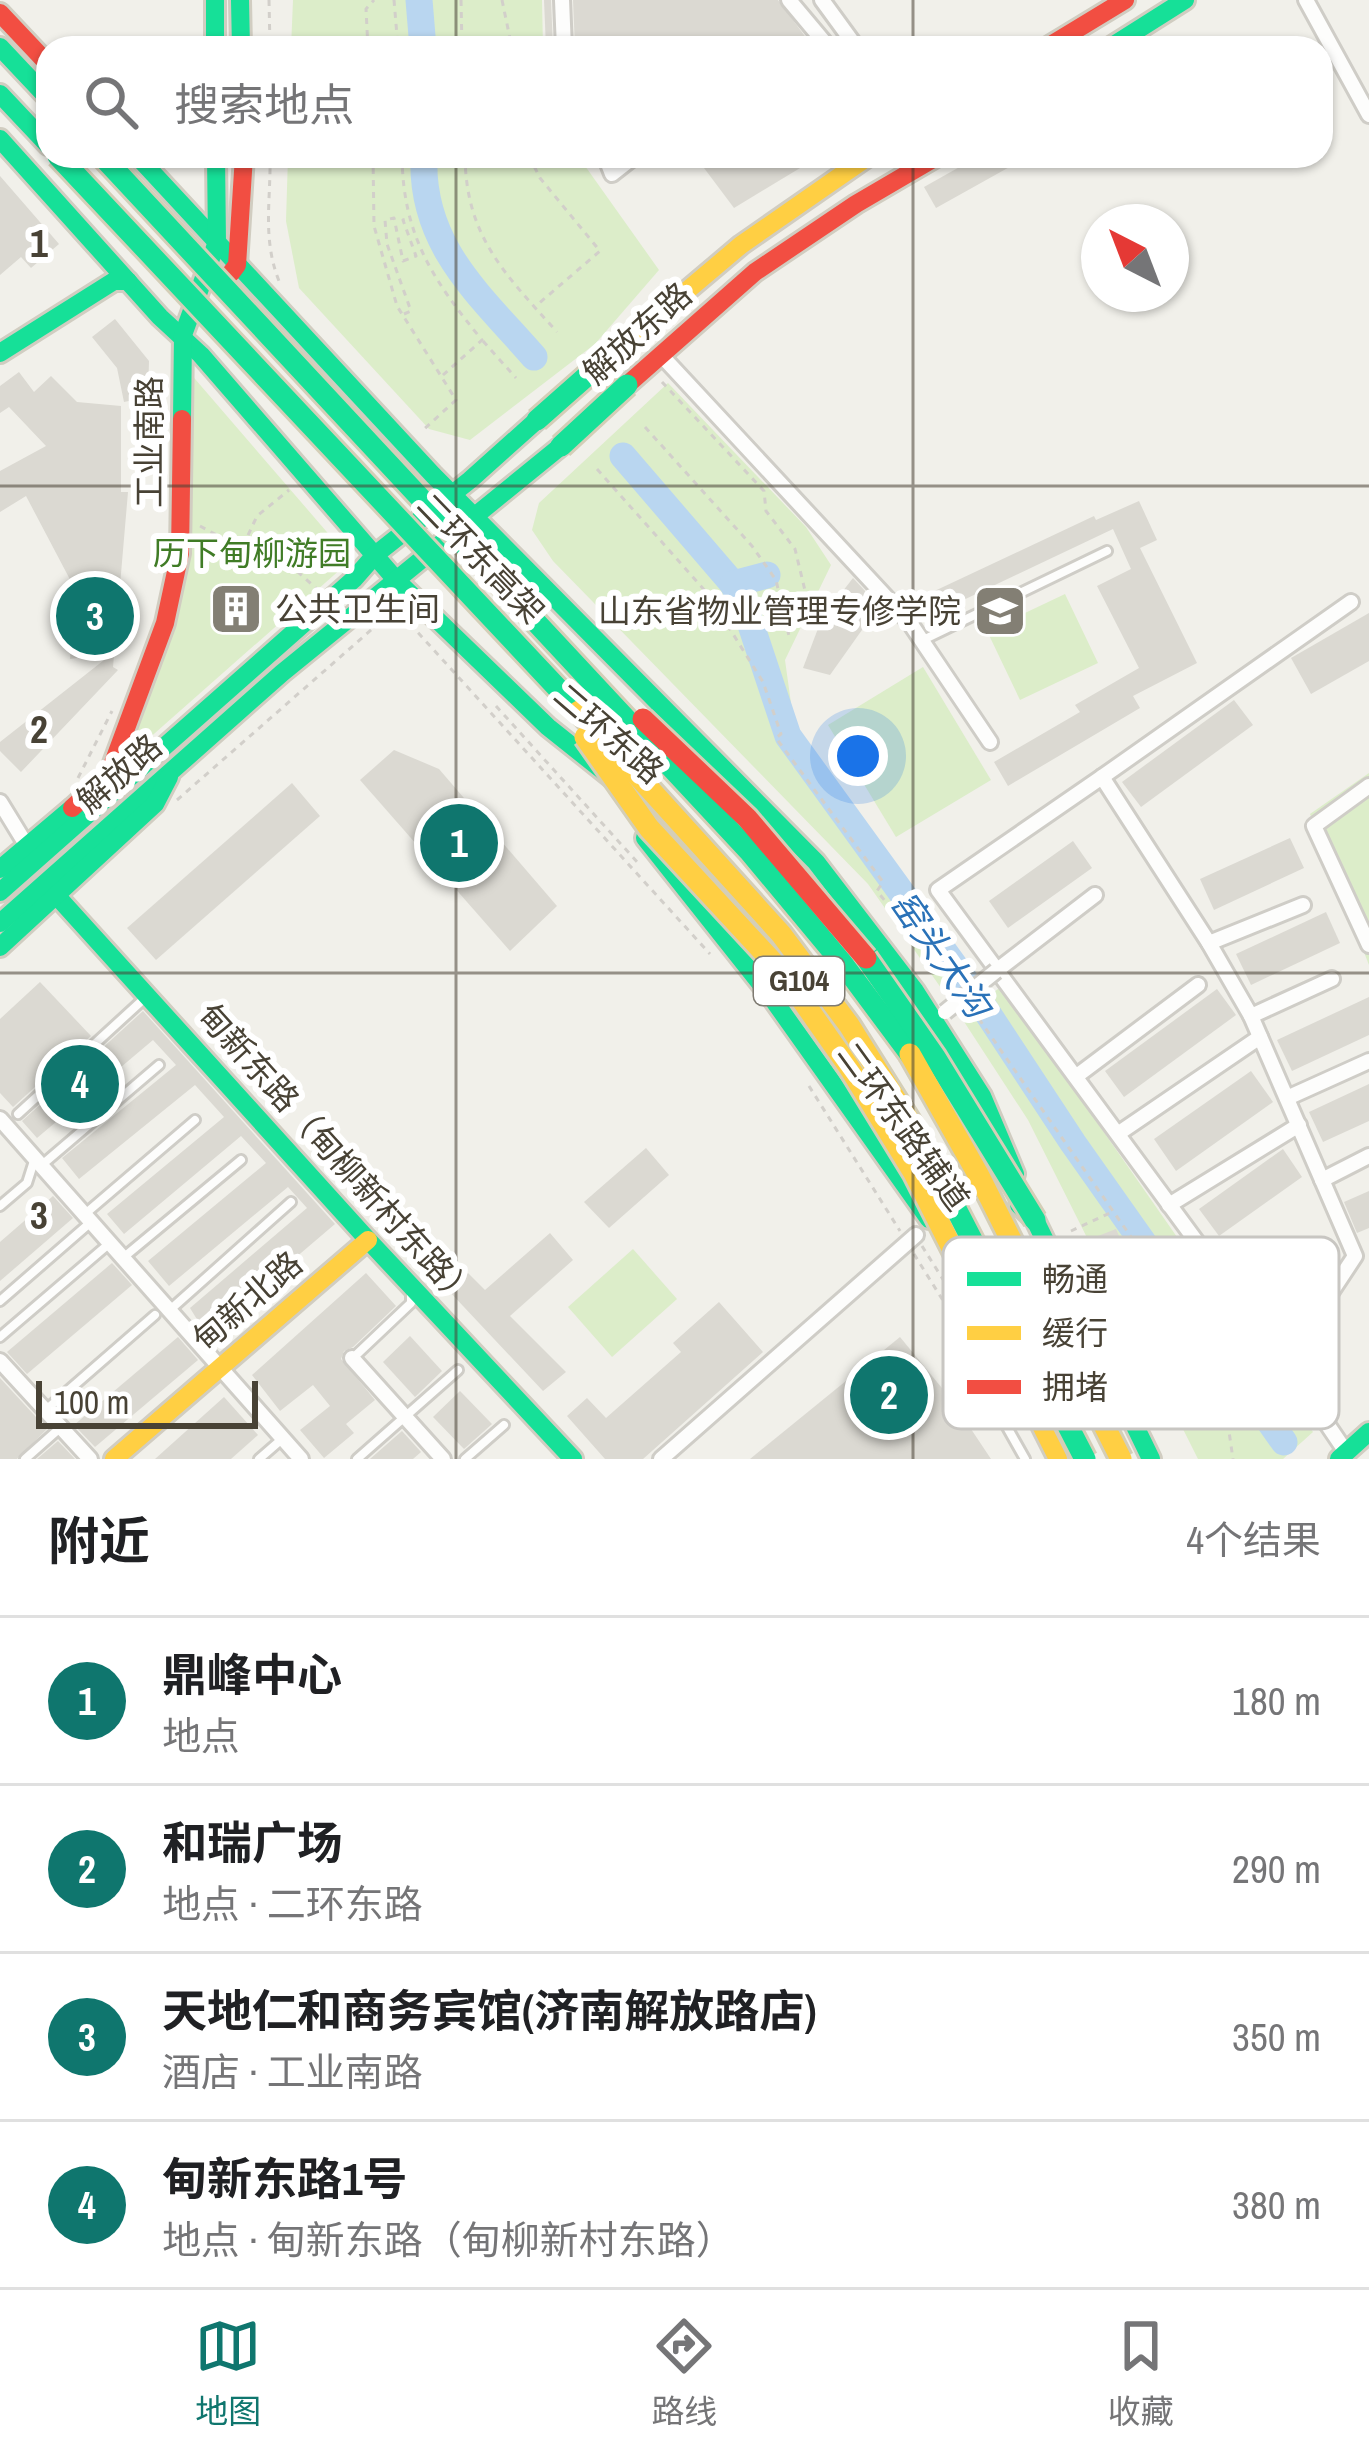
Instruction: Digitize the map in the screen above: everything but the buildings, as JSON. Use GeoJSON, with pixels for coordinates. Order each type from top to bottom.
{"type":"FeatureCollection","features":[{"type":"Feature","properties":{"kind":"main road"},"geometry":{"type":"LineString","coordinates":[[214,36],[215,0]]}},
{"type":"Feature","properties":{"kind":"main road"},"geometry":{"type":"LineString","coordinates":[[240,0],[242,36]]}},
{"type":"Feature","properties":{"kind":"main road"},"geometry":{"type":"LineString","coordinates":[[1066,36],[1125,0]]}},
{"type":"Feature","properties":{"kind":"main road"},"geometry":{"type":"LineString","coordinates":[[1128,36],[1185,0]]}},
{"type":"Feature","properties":{"kind":"main road"},"geometry":{"type":"LineString","coordinates":[[0,13],[36,51]]}},
{"type":"Feature","properties":{"kind":"main road"},"geometry":{"type":"LineString","coordinates":[[0,46],[36,85]]}},
{"type":"Feature","properties":{"kind":"main road"},"geometry":{"type":"LineString","coordinates":[[0,94],[36,132]]}},
{"type":"Feature","properties":{"kind":"main road","name":"二环东路"},"geometry":{"type":"LineString","coordinates":[[0,139],[169,326],[183,335],[375,555],[403,596],[576,751],[638,799],[819,1003],[894,1121],[955,1237]]}},
{"type":"Feature","properties":{"kind":"main road","name":"二环东高架"},"geometry":{"type":"LineString","coordinates":[[69,168],[521,647],[781,934],[849,1025],[916,1132],[970,1237]]}},
{"type":"Feature","properties":{"kind":"main road","name":"二环东高架"},"geometry":{"type":"LineString","coordinates":[[113,168],[748,851],[850,968],[927,1082],[1011,1237]]}},
{"type":"Feature","properties":{"kind":"main road","name":"二环东路"},"geometry":{"type":"LineString","coordinates":[[148,168],[452,494],[688,733],[694,776],[862,967],[931,1067],[1006,1193],[1035,1220],[1043,1237]]}},
{"type":"Feature","properties":{"kind":"main road","name":"工业南路"},"geometry":{"type":"LineString","coordinates":[[97,800],[165,623],[180,553],[183,335],[217,242],[217,168]]}},
{"type":"Feature","properties":{"kind":"main road"},"geometry":{"type":"LineString","coordinates":[[237,265],[243,168]]}},
{"type":"Feature","properties":{"kind":"main road","name":"解放东路"},"geometry":{"type":"LineString","coordinates":[[375,555],[836,168]]}},
{"type":"Feature","properties":{"kind":"main road","name":"解放东路"},"geometry":{"type":"LineString","coordinates":[[403,596],[476,517],[755,272],[918,168]]}},
{"type":"Feature","properties":{"kind":"main road","name":"工业南路"},"geometry":{"type":"LineString","coordinates":[[183,335],[237,265]]}},
{"type":"Feature","properties":{"kind":"main road"},"geometry":{"type":"LineString","coordinates":[[0,353],[114,281],[128,281]]}},
{"type":"Feature","properties":{"kind":"main road","name":"解放路"},"geometry":{"type":"LineString","coordinates":[[0,922],[173,769],[375,555]]}},
{"type":"Feature","properties":{"kind":"main road","name":"解放路"},"geometry":{"type":"LineString","coordinates":[[0,892],[97,800],[275,665],[403,596]]}},
{"type":"Feature","properties":{"kind":"main road"},"geometry":{"type":"LineString","coordinates":[[540,631],[704,772],[830,912],[910,1021],[1035,1220]]}},
{"type":"Feature","properties":{"kind":"main road"},"geometry":{"type":"LineString","coordinates":[[521,647],[650,828],[796,992],[849,1067],[914,1173],[946,1237]]}},
{"type":"Feature","properties":{"kind":"main road","name":"二环东路辅道"},"geometry":{"type":"LineString","coordinates":[[688,733],[816,862],[940,1016],[982,1096],[1035,1220]]}},
{"type":"Feature","properties":{"kind":"main road","name":"二环东路辅道"},"geometry":{"type":"LineString","coordinates":[[576,751],[772,998],[943,1238]]}},
{"type":"Feature","properties":{"kind":"main road"},"geometry":{"type":"LineString","coordinates":[[0,947],[155,804],[173,769]]}},
{"type":"Feature","properties":{"kind":"main road"},"geometry":{"type":"LineString","coordinates":[[0,868],[72,798],[97,800]]}},
{"type":"Feature","properties":{"kind":"main road","name":"甸新东路（甸柳新村东路）"},"geometry":{"type":"LineString","coordinates":[[55,894],[573,1459]]}},
{"type":"Feature","properties":{"kind":"main road","name":"甸新北路"},"geometry":{"type":"LineString","coordinates":[[114,1459],[368,1240]]}},
{"type":"Feature","properties":{"kind":"main road","name":"二环东路"},"geometry":{"type":"LineString","coordinates":[[1038,1429],[1058,1459]]}},
{"type":"Feature","properties":{"kind":"main road","name":"二环东高架"},"geometry":{"type":"LineString","coordinates":[[1069,1429],[1085,1459]]}},
{"type":"Feature","properties":{"kind":"main road","name":"二环东高架"},"geometry":{"type":"LineString","coordinates":[[1104,1429],[1120,1459]]}},
{"type":"Feature","properties":{"kind":"main road","name":"二环东路"},"geometry":{"type":"LineString","coordinates":[[1136,1429],[1151,1459]]}},
{"type":"Feature","properties":{"kind":"main road"},"geometry":{"type":"LineString","coordinates":[[1342,1456],[1369,1432]]}},
{"type":"Feature","properties":{"kind":"street"},"geometry":{"type":"LineString","coordinates":[[562,0],[564,36]]}},
{"type":"Feature","properties":{"kind":"street"},"geometry":{"type":"LineString","coordinates":[[789,0],[819,36]]}},
{"type":"Feature","properties":{"kind":"street"},"geometry":{"type":"LineString","coordinates":[[822,0],[848,36]]}},
{"type":"Feature","properties":{"kind":"street"},"geometry":{"type":"LineString","coordinates":[[1306,0],[1326,36]]}},
{"type":"Feature","properties":{"kind":"street"},"geometry":{"type":"LineString","coordinates":[[1333,49],[1369,115]]}},
{"type":"Feature","properties":{"kind":"street"},"geometry":{"type":"LineString","coordinates":[[654,361],[910,623],[991,742]]}},
{"type":"Feature","properties":{"kind":"street"},"geometry":{"type":"LineString","coordinates":[[1192,1237],[938,890],[1351,602]]}},
{"type":"Feature","properties":{"kind":"street"},"geometry":{"type":"LineString","coordinates":[[1102,777],[1210,943],[1251,1016],[1355,1256],[1339,1280]]}},
{"type":"Feature","properties":{"kind":"street"},"geometry":{"type":"LineString","coordinates":[[1369,785],[1314,826],[1369,945]]}},
{"type":"Feature","properties":{"kind":"street"},"geometry":{"type":"LineString","coordinates":[[0,802],[27,845]]}},
{"type":"Feature","properties":{"kind":"street"},"geometry":{"type":"LineString","coordinates":[[940,1016],[1095,895]]}},
{"type":"Feature","properties":{"kind":"street"},"geometry":{"type":"LineString","coordinates":[[1210,943],[1303,904]]}},
{"type":"Feature","properties":{"kind":"street"},"geometry":{"type":"LineString","coordinates":[[1251,1016],[1332,979]]}},
{"type":"Feature","properties":{"kind":"street"},"geometry":{"type":"LineString","coordinates":[[1078,1075],[1198,985]]}},
{"type":"Feature","properties":{"kind":"street"},"geometry":{"type":"LineString","coordinates":[[1122,1131],[1260,1037]]}},
{"type":"Feature","properties":{"kind":"street"},"geometry":{"type":"LineString","coordinates":[[1287,1098],[1369,1061]]}},
{"type":"Feature","properties":{"kind":"street"},"geometry":{"type":"LineString","coordinates":[[0,1119],[124,1257],[163,1312],[222,1366],[301,1459]]}},
{"type":"Feature","properties":{"kind":"street"},"geometry":{"type":"LineString","coordinates":[[1168,1204],[1299,1125]]}},
{"type":"Feature","properties":{"kind":"street"},"geometry":{"type":"LineString","coordinates":[[1322,1180],[1369,1156]]}},
{"type":"Feature","properties":{"kind":"street"},"geometry":{"type":"LineString","coordinates":[[661,1459],[912,1239]]}},
{"type":"Feature","properties":{"kind":"street"},"geometry":{"type":"LineString","coordinates":[[352,1358],[443,1459]]}},
{"type":"Feature","properties":{"kind":"street"},"geometry":{"type":"LineString","coordinates":[[0,1360],[90,1459]]}},
{"type":"Feature","properties":{"kind":"street"},"geometry":{"type":"LineString","coordinates":[[1326,1429],[1342,1456]]}},
{"type":"Feature","properties":{"kind":"lane"},"geometry":{"type":"LineString","coordinates":[[922,641],[1106,551]]}},
{"type":"Feature","properties":{"kind":"lane"},"geometry":{"type":"LineString","coordinates":[[17,1114],[147,996]]}},
{"type":"Feature","properties":{"kind":"lane"},"geometry":{"type":"LineString","coordinates":[[0,1206],[27,1184],[39,1161],[159,1065]]}},
{"type":"Feature","properties":{"kind":"lane"},"geometry":{"type":"LineString","coordinates":[[0,1301],[195,1120]]}},
{"type":"Feature","properties":{"kind":"lane"},"geometry":{"type":"LineString","coordinates":[[124,1257],[241,1160]]}},
{"type":"Feature","properties":{"kind":"lane"},"geometry":{"type":"LineString","coordinates":[[45,1410],[291,1202]]}},
{"type":"Feature","properties":{"kind":"lane"},"geometry":{"type":"LineString","coordinates":[[0,1337],[111,1242]]}},
{"type":"Feature","properties":{"kind":"lane"},"geometry":{"type":"LineString","coordinates":[[352,1358],[411,1303],[411,1287]]}},
{"type":"Feature","properties":{"kind":"lane"},"geometry":{"type":"LineString","coordinates":[[357,1459],[458,1370]]}},
{"type":"Feature","properties":{"kind":"lane"},"geometry":{"type":"LineString","coordinates":[[465,1459],[504,1425]]}},
{"type":"Feature","properties":{"kind":"lane"},"geometry":{"type":"LineString","coordinates":[[25,1459],[61,1427]]}},
{"type":"Feature","properties":{"kind":"lane"},"geometry":{"type":"LineString","coordinates":[[1006,1429],[1025,1459]]}},
{"type":"Feature","properties":{"kind":"lane"},"geometry":{"type":"LineString","coordinates":[[260,1459],[283,1438]]}},
{"type":"Feature","properties":{"kind":"path"},"geometry":{"type":"LineString","coordinates":[[269,0],[270,36]]}},
{"type":"Feature","properties":{"kind":"path"},"geometry":{"type":"LineString","coordinates":[[367,36],[366,9],[374,0]]}},
{"type":"Feature","properties":{"kind":"path"},"geometry":{"type":"LineString","coordinates":[[394,0],[397,36]]}},
{"type":"Feature","properties":{"kind":"path"},"geometry":{"type":"LineString","coordinates":[[461,0],[462,36]]}},
{"type":"Feature","properties":{"kind":"path"},"geometry":{"type":"LineString","coordinates":[[502,0],[510,36]]}},
{"type":"Feature","properties":{"kind":"path"},"geometry":{"type":"LineString","coordinates":[[270,168],[266,224],[271,259]]}},
{"type":"Feature","properties":{"kind":"path"},"geometry":{"type":"LineString","coordinates":[[374,168],[374,226],[402,314],[456,400],[422,431]]}},
{"type":"Feature","properties":{"kind":"path"},"geometry":{"type":"LineString","coordinates":[[403,168],[409,218],[439,287],[516,378]]}},
{"type":"Feature","properties":{"kind":"path"},"geometry":{"type":"LineString","coordinates":[[466,168],[472,219],[493,256],[557,332]]}},
{"type":"Feature","properties":{"kind":"path"},"geometry":{"type":"LineString","coordinates":[[534,168],[600,250],[536,306]]}},
{"type":"Feature","properties":{"kind":"path"},"geometry":{"type":"LineString","coordinates":[[402,314],[411,311],[387,244],[385,220],[394,218],[403,261],[416,256],[403,220],[409,218]]}},
{"type":"Feature","properties":{"kind":"path"},"geometry":{"type":"LineString","coordinates":[[441,376],[482,340]]}},
{"type":"Feature","properties":{"kind":"path"},"geometry":{"type":"LineString","coordinates":[[654,361],[764,491],[766,511],[794,549],[814,628]]}},
{"type":"Feature","properties":{"kind":"path"},"geometry":{"type":"LineString","coordinates":[[645,427],[776,580],[789,636]]}},
{"type":"Feature","properties":{"kind":"path"},"geometry":{"type":"LineString","coordinates":[[597,469],[708,594],[764,682],[782,734],[776,738],[883,882],[878,891],[964,998],[1130,1237]]}},
{"type":"Feature","properties":{"kind":"path"},"geometry":{"type":"LineString","coordinates":[[242,548],[257,516],[291,489]]}},
{"type":"Feature","properties":{"kind":"path"},"geometry":{"type":"LineString","coordinates":[[181,523],[204,527],[290,566],[318,591]]}},
{"type":"Feature","properties":{"kind":"path"},"geometry":{"type":"LineString","coordinates":[[164,812],[403,596],[715,959]]}},
{"type":"Feature","properties":{"kind":"path"},"geometry":{"type":"LineString","coordinates":[[492,702],[720,952]]}},
{"type":"Feature","properties":{"kind":"path"},"geometry":{"type":"LineString","coordinates":[[72,798],[115,705]]}},
{"type":"Feature","properties":{"kind":"path"},"geometry":{"type":"LineString","coordinates":[[807,1083],[943,1280]]}},
{"type":"Feature","properties":{"kind":"path"},"geometry":{"type":"LineString","coordinates":[[1071,1231],[1112,1212]]}},
{"type":"Feature","properties":{"kind":"path"},"geometry":{"type":"LineString","coordinates":[[912,1239],[943,1294]]}},
{"type":"Feature","properties":{"kind":"path"},"geometry":{"type":"LineString","coordinates":[[902,1390],[913,1403]]}},
{"type":"Feature","properties":{"kind":"path"},"geometry":{"type":"LineString","coordinates":[[1230,1429],[1233,1459]]}},
{"type":"Feature","properties":{"kind":"green space"},"geometry":{"type":"Polygon","coordinates":[[[293,0],[542,0],[543,36],[292,36],[293,0]]]}},
{"type":"Feature","properties":{"kind":"green space"},"geometry":{"type":"Polygon","coordinates":[[[288,168],[587,168],[659,270],[595,344],[470,440],[429,429],[299,288],[286,221],[288,168]]]}},
{"type":"Feature","properties":{"kind":"green space","name":"历下甸柳游园"},"geometry":{"type":"Polygon","coordinates":[[[183,365],[351,560],[112,771],[168,625],[183,365]]]}},
{"type":"Feature","properties":{"kind":"green space"},"geometry":{"type":"Polygon","coordinates":[[[668,383],[806,527],[831,565],[785,660],[795,732],[782,741],[967,972],[941,988],[868,884],[553,561],[532,530],[539,503],[668,383]]]}},
{"type":"Feature","properties":{"kind":"green space"},"geometry":{"type":"Polygon","coordinates":[[[1065,594],[1098,663],[1020,700],[987,631],[1065,594]]]}},
{"type":"Feature","properties":{"kind":"green space"},"geometry":{"type":"Polygon","coordinates":[[[923,667],[991,780],[896,837],[828,725],[923,667]]]}},
{"type":"Feature","properties":{"kind":"green space"},"geometry":{"type":"Polygon","coordinates":[[[1369,773],[1369,965],[1310,814],[1369,773]]]}},
{"type":"Feature","properties":{"kind":"green space"},"geometry":{"type":"Polygon","coordinates":[[[1002,986],[1177,1237],[1087,1237],[1028,1120],[961,1017],[1002,986]]]}},
{"type":"Feature","properties":{"kind":"green space"},"geometry":{"type":"Polygon","coordinates":[[[633,1249],[677,1299],[612,1357],[568,1307],[633,1249]]]}},
{"type":"Feature","properties":{"kind":"green space"},"geometry":{"type":"Polygon","coordinates":[[[1183,1429],[1313,1432],[1283,1459],[1198,1459],[1183,1429]]]}},
{"type":"Feature","properties":{"kind":"waterway","name":"窑头大沟"},"geometry":{"type":"LineString","coordinates":[[419,0],[422,36]]}},
{"type":"Feature","properties":{"kind":"waterway","name":"窑头大沟"},"geometry":{"type":"LineString","coordinates":[[424,168],[432,216],[443,242],[474,289],[534,357]]}},
{"type":"Feature","properties":{"kind":"waterway","name":"窑头大沟"},"geometry":{"type":"LineString","coordinates":[[623,456],[733,584],[788,736],[977,997],[1139,1237]]}},
{"type":"Feature","properties":{"kind":"waterway"},"geometry":{"type":"LineString","coordinates":[[733,584],[767,575]]}},
{"type":"Feature","properties":{"kind":"waterway","name":"窑头大沟"},"geometry":{"type":"LineString","coordinates":[[1275,1429],[1284,1442]]}},
{"type":"Feature","properties":{"kind":"traffic: fast"},"geometry":{"type":"LineString","coordinates":[[215,0],[215,36]]}},
{"type":"Feature","properties":{"kind":"traffic: fast"},"geometry":{"type":"LineString","coordinates":[[240,0],[241,36]]}},
{"type":"Feature","properties":{"kind":"traffic: fast"},"geometry":{"type":"LineString","coordinates":[[1128,36],[1185,0]]}},
{"type":"Feature","properties":{"kind":"traffic: fast"},"geometry":{"type":"LineString","coordinates":[[0,47],[36,85]]}},
{"type":"Feature","properties":{"kind":"traffic: fast"},"geometry":{"type":"LineString","coordinates":[[0,94],[36,132]]}},
{"type":"Feature","properties":{"kind":"traffic: fast"},"geometry":{"type":"LineString","coordinates":[[0,139],[160,317],[201,355],[397,581],[548,727],[612,778]]}},
{"type":"Feature","properties":{"kind":"traffic: fast"},"geometry":{"type":"LineString","coordinates":[[69,168],[579,711]]}},
{"type":"Feature","properties":{"kind":"traffic: fast"},"geometry":{"type":"LineString","coordinates":[[113,168],[749,851],[910,1054]]}},
{"type":"Feature","properties":{"kind":"traffic: fast"},"geometry":{"type":"LineString","coordinates":[[148,168],[433,475],[816,862],[915,991],[982,1096],[1015,1174]]}},
{"type":"Feature","properties":{"kind":"traffic: fast"},"geometry":{"type":"LineString","coordinates":[[182,419],[183,335],[217,242],[216,168]]}},
{"type":"Feature","properties":{"kind":"traffic: fast"},"geometry":{"type":"LineString","coordinates":[[0,353],[114,281],[128,281]]}},
{"type":"Feature","properties":{"kind":"traffic: fast"},"geometry":{"type":"LineString","coordinates":[[537,420],[606,359]]}},
{"type":"Feature","properties":{"kind":"traffic: fast"},"geometry":{"type":"LineString","coordinates":[[561,446],[627,385]]}},
{"type":"Feature","properties":{"kind":"traffic: fast"},"geometry":{"type":"LineString","coordinates":[[0,892],[354,579],[375,555],[537,420]]}},
{"type":"Feature","properties":{"kind":"traffic: fast"},"geometry":{"type":"LineString","coordinates":[[0,923],[282,673],[561,446]]}},
{"type":"Feature","properties":{"kind":"traffic: fast"},"geometry":{"type":"LineString","coordinates":[[0,947],[155,804],[169,777]]}},
{"type":"Feature","properties":{"kind":"traffic: fast"},"geometry":{"type":"LineString","coordinates":[[0,869],[72,808]]}},
{"type":"Feature","properties":{"kind":"traffic: fast"},"geometry":{"type":"LineString","coordinates":[[645,838],[772,998],[929,1219]]}},
{"type":"Feature","properties":{"kind":"traffic: fast"},"geometry":{"type":"LineString","coordinates":[[55,894],[573,1459]]}},
{"type":"Feature","properties":{"kind":"traffic: fast"},"geometry":{"type":"LineString","coordinates":[[866,958],[935,1057],[1035,1220]]}},
{"type":"Feature","properties":{"kind":"traffic: fast"},"geometry":{"type":"LineString","coordinates":[[918,1135],[971,1237]]}},
{"type":"Feature","properties":{"kind":"traffic: fast"},"geometry":{"type":"LineString","coordinates":[[1019,1205],[1035,1220],[1043,1237]]}},
{"type":"Feature","properties":{"kind":"traffic: fast"},"geometry":{"type":"LineString","coordinates":[[1070,1429],[1085,1459]]}},
{"type":"Feature","properties":{"kind":"traffic: fast"},"geometry":{"type":"LineString","coordinates":[[1136,1429],[1151,1459]]}},
{"type":"Feature","properties":{"kind":"traffic: fast"},"geometry":{"type":"LineString","coordinates":[[1339,1459],[1369,1432]]}},
{"type":"Feature","properties":{"kind":"traffic: slow"},"geometry":{"type":"LineString","coordinates":[[606,359],[741,245],[852,168]]}},
{"type":"Feature","properties":{"kind":"traffic: slow"},"geometry":{"type":"LineString","coordinates":[[579,711],[781,934],[849,1025],[918,1135]]}},
{"type":"Feature","properties":{"kind":"traffic: slow"},"geometry":{"type":"LineString","coordinates":[[585,737],[649,828],[783,973],[849,1067],[914,1173],[946,1237]]}},
{"type":"Feature","properties":{"kind":"traffic: slow"},"geometry":{"type":"LineString","coordinates":[[910,1054],[1010,1237]]}},
{"type":"Feature","properties":{"kind":"traffic: slow"},"geometry":{"type":"LineString","coordinates":[[114,1459],[368,1240]]}},
{"type":"Feature","properties":{"kind":"traffic: slow"},"geometry":{"type":"LineString","coordinates":[[1043,1429],[1058,1459]]}},
{"type":"Feature","properties":{"kind":"traffic: slow"},"geometry":{"type":"LineString","coordinates":[[1106,1429],[1121,1459]]}},
{"type":"Feature","properties":{"kind":"traffic: jam"},"geometry":{"type":"LineString","coordinates":[[1066,36],[1125,0]]}},
{"type":"Feature","properties":{"kind":"traffic: jam"},"geometry":{"type":"LineString","coordinates":[[0,13],[36,51]]}},
{"type":"Feature","properties":{"kind":"traffic: jam"},"geometry":{"type":"LineString","coordinates":[[231,273],[237,265],[243,168]]}},
{"type":"Feature","properties":{"kind":"traffic: jam"},"geometry":{"type":"LineString","coordinates":[[627,385],[755,272],[918,168]]}},
{"type":"Feature","properties":{"kind":"traffic: jam"},"geometry":{"type":"LineString","coordinates":[[72,808],[109,774],[165,623],[180,553],[182,419]]}},
{"type":"Feature","properties":{"kind":"traffic: jam"},"geometry":{"type":"LineString","coordinates":[[643,719],[747,818],[866,958]]}},
{"type":"Feature","properties":{"kind":"place","name":"公共卫生间"},"geometry":{"type":"Point","coordinates":[236,609]}},
{"type":"Feature","properties":{"kind":"place","name":"山东省物业管理专修学院"},"geometry":{"type":"Point","coordinates":[1000,611]}},
{"type":"Feature","properties":{"kind":"place","name":"天地仁和商务宾馆(济南解放路店)"},"geometry":{"type":"Point","coordinates":[95,616]}},
{"type":"Feature","properties":{"kind":"place","name":"鼎峰中心"},"geometry":{"type":"Point","coordinates":[459,843]}},
{"type":"Feature","properties":{"kind":"place","name":"甸新东路1号"},"geometry":{"type":"Point","coordinates":[80,1084]}},
{"type":"Feature","properties":{"kind":"place","name":"和瑞广场"},"geometry":{"type":"Point","coordinates":[889,1395]}}]}
